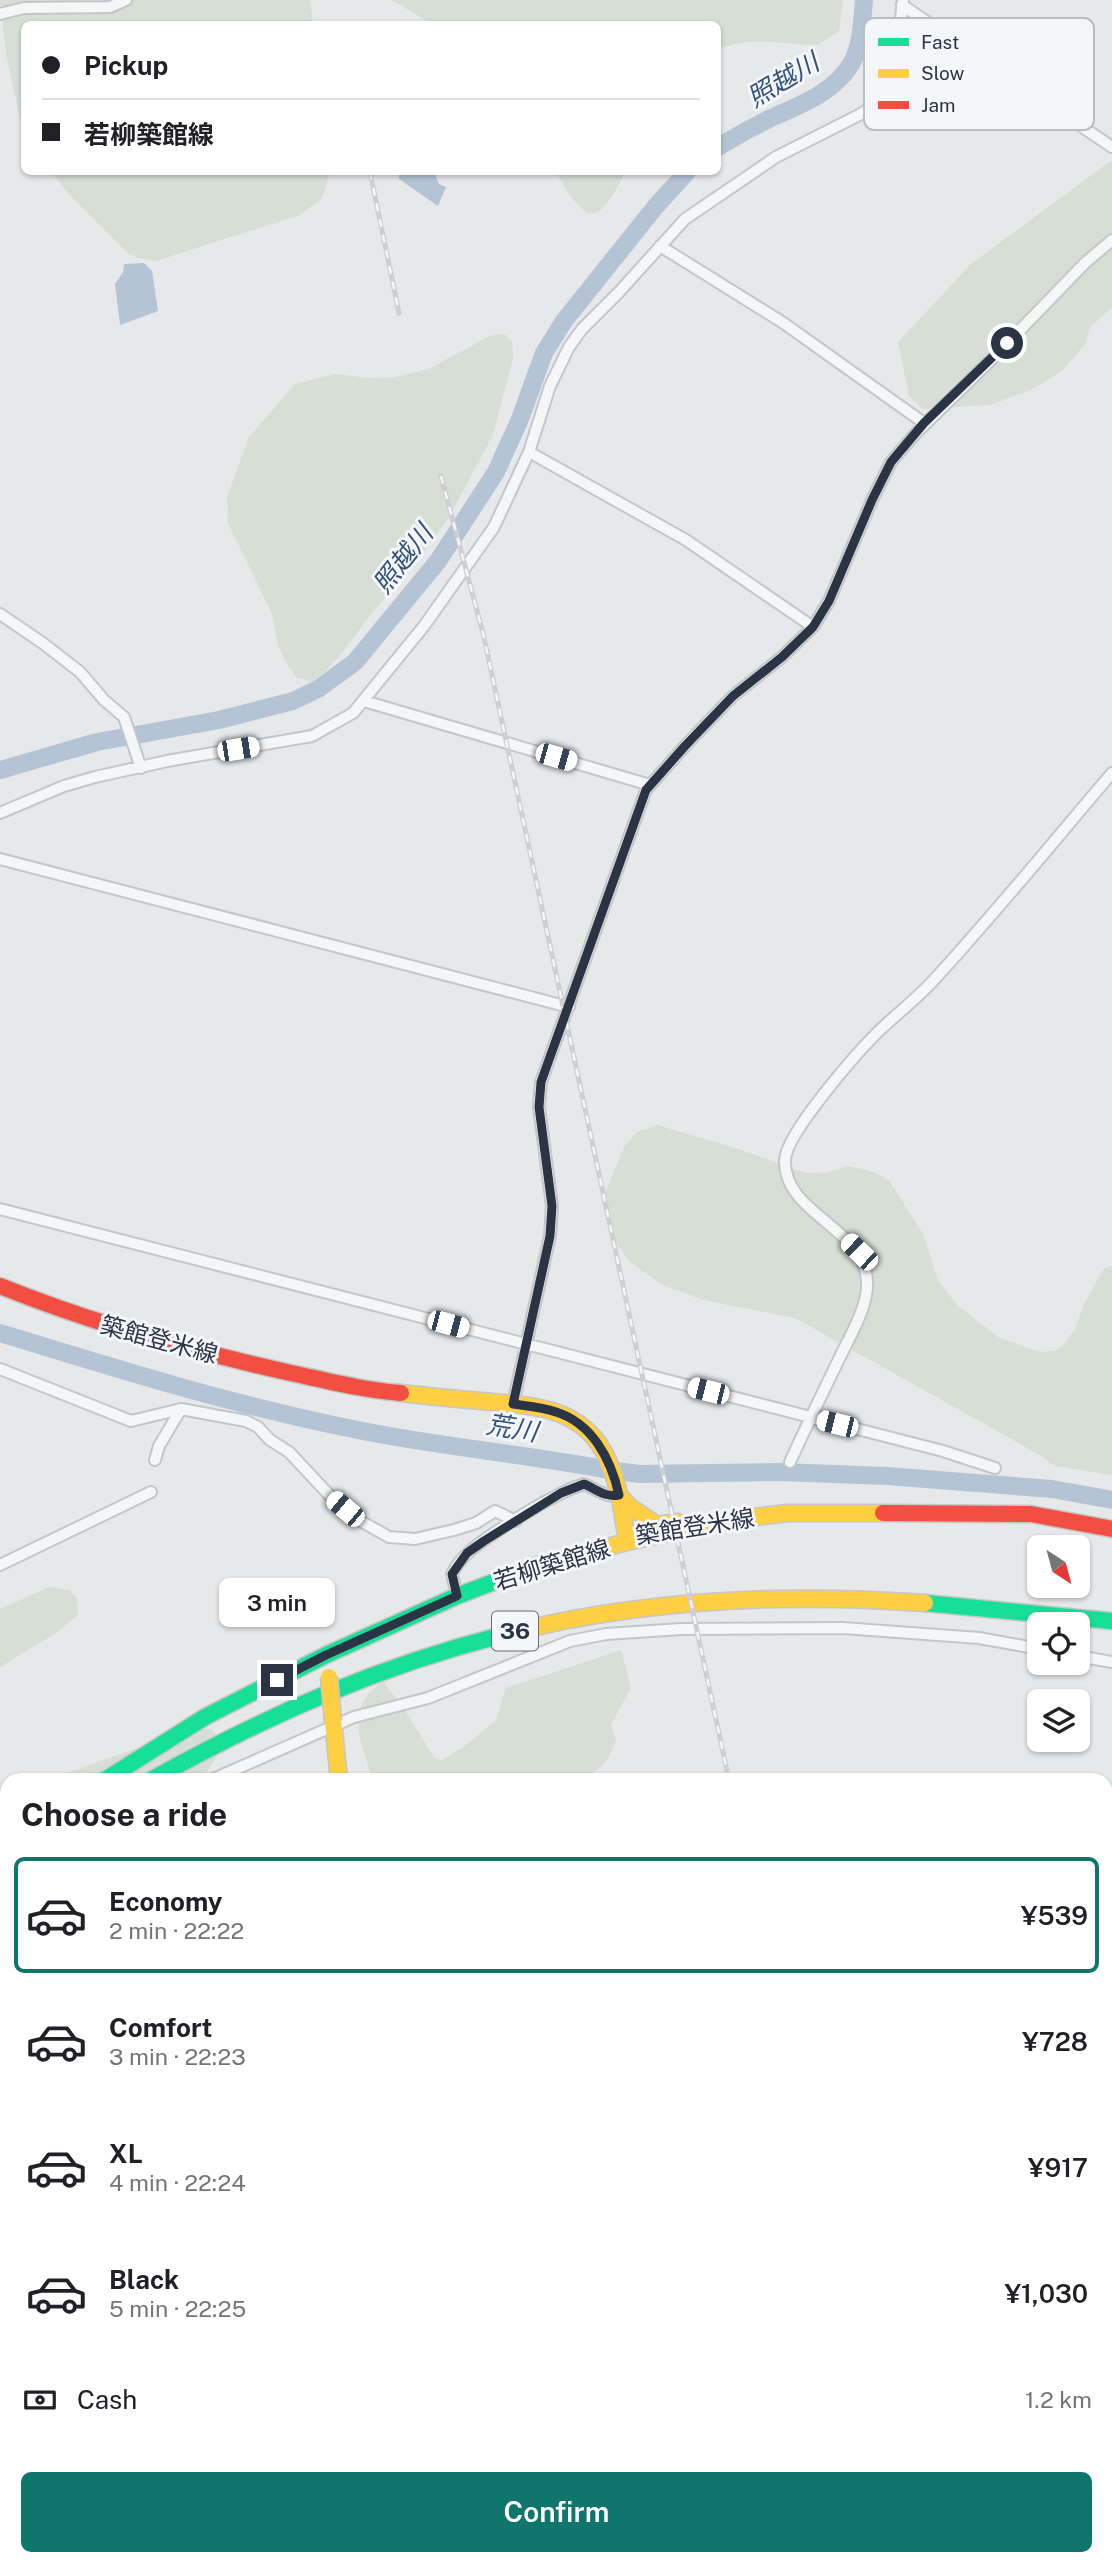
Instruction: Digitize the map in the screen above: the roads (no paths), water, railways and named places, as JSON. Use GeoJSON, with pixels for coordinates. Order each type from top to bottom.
{"type":"FeatureCollection","features":[{"type":"Feature","properties":{"kind":"main road","name":"築館登米線"},"geometry":{"type":"LineString","coordinates":[[0,1286],[104,1326],[245,1362],[370,1389],[513,1404],[554,1411],[574,1419],[588,1431],[610,1466],[618,1491],[627,1542],[724,1521],[787,1513],[1031,1514],[1112,1529]]}},
{"type":"Feature","properties":{"kind":"main road"},"geometry":{"type":"LineString","coordinates":[[618,1491],[629,1506],[657,1525],[695,1520],[724,1521]]}},
{"type":"Feature","properties":{"kind":"main road","name":"若柳築館線"},"geometry":{"type":"LineString","coordinates":[[116,1773],[205,1717],[326,1655],[457,1596],[539,1565],[627,1542]]}},
{"type":"Feature","properties":{"kind":"main road","name":"36"},"geometry":{"type":"LineString","coordinates":[[164,1773],[236,1734],[341,1685],[442,1650],[498,1635],[635,1609],[810,1599],[908,1602],[1112,1620]]}},
{"type":"Feature","properties":{"kind":"main road"},"geometry":{"type":"LineString","coordinates":[[908,1602],[1112,1609]]}},
{"type":"Feature","properties":{"kind":"main road"},"geometry":{"type":"LineString","coordinates":[[908,1602],[1027,1619]]}},
{"type":"Feature","properties":{"kind":"main road"},"geometry":{"type":"LineString","coordinates":[[1090,1628],[1112,1631]]}},
{"type":"Feature","properties":{"kind":"main road"},"geometry":{"type":"LineString","coordinates":[[326,1655],[338,1773]]}},
{"type":"Feature","properties":{"kind":"street"},"geometry":{"type":"LineString","coordinates":[[0,14],[24,8],[110,7],[127,0]]}},
{"type":"Feature","properties":{"kind":"street"},"geometry":{"type":"LineString","coordinates":[[902,3],[924,18]]}},
{"type":"Feature","properties":{"kind":"street"},"geometry":{"type":"LineString","coordinates":[[0,813],[64,786],[95,777],[167,761],[312,736],[346,718],[364,701],[429,619],[495,527],[528,452],[550,386],[569,347],[582,329],[685,219],[776,157],[864,112]]}},
{"type":"Feature","properties":{"kind":"street"},"geometry":{"type":"LineString","coordinates":[[1087,130],[1112,147]]}},
{"type":"Feature","properties":{"kind":"street"},"geometry":{"type":"LineString","coordinates":[[513,1404],[550,1236],[552,1206],[539,1107],[541,1082],[650,785],[733,696],[782,657],[813,627],[829,601],[891,462],[924,423],[994,357],[1085,263],[1112,240]]}},
{"type":"Feature","properties":{"kind":"street"},"geometry":{"type":"LineString","coordinates":[[660,246],[782,321],[924,423]]}},
{"type":"Feature","properties":{"kind":"street"},"geometry":{"type":"LineString","coordinates":[[528,452],[686,540],[813,627]]}},
{"type":"Feature","properties":{"kind":"street"},"geometry":{"type":"LineString","coordinates":[[0,614],[80,672],[104,701],[124,717],[141,768]]}},
{"type":"Feature","properties":{"kind":"street"},"geometry":{"type":"LineString","coordinates":[[364,701],[650,785]]}},
{"type":"Feature","properties":{"kind":"street"},"geometry":{"type":"LineString","coordinates":[[790,1462],[864,1305],[867,1288],[865,1267],[859,1252],[802,1200],[792,1186],[785,1157],[790,1144],[805,1120],[854,1058],[932,982],[1112,774]]}},
{"type":"Feature","properties":{"kind":"street"},"geometry":{"type":"LineString","coordinates":[[0,859],[569,1007]]}},
{"type":"Feature","properties":{"kind":"street"},"geometry":{"type":"LineString","coordinates":[[0,1209],[943,1451],[995,1468]]}},
{"type":"Feature","properties":{"kind":"street"},"geometry":{"type":"LineString","coordinates":[[0,1369],[131,1421],[181,1409],[246,1421],[258,1427],[270,1440],[289,1452],[349,1513],[390,1537],[415,1539],[454,1530],[495,1511],[516,1521]]}},
{"type":"Feature","properties":{"kind":"street"},"geometry":{"type":"LineString","coordinates":[[156,1460],[159,1446],[181,1409]]}},
{"type":"Feature","properties":{"kind":"street"},"geometry":{"type":"LineString","coordinates":[[457,1596],[452,1574],[455,1568],[467,1553],[516,1521],[561,1493],[584,1484],[612,1496],[618,1491]]}},
{"type":"Feature","properties":{"kind":"street"},"geometry":{"type":"LineString","coordinates":[[0,1565],[151,1492]]}},
{"type":"Feature","properties":{"kind":"street"},"geometry":{"type":"LineString","coordinates":[[226,1773],[333,1723],[428,1698],[570,1641],[606,1634],[692,1629],[843,1628],[979,1638],[1027,1647]]}},
{"type":"Feature","properties":{"kind":"street"},"geometry":{"type":"LineString","coordinates":[[1090,1658],[1112,1662]]}},
{"type":"Feature","properties":{"kind":"water"},"geometry":{"type":"Polygon","coordinates":[[[399,175],[435,175],[439,184],[446,187],[438,206],[399,179],[399,175]]]}},
{"type":"Feature","properties":{"kind":"water"},"geometry":{"type":"Polygon","coordinates":[[[144,263],[152,271],[158,311],[120,325],[115,284],[123,272],[124,264],[144,263]]]}},
{"type":"Feature","properties":{"kind":"waterway","name":"照越川"},"geometry":{"type":"LineString","coordinates":[[721,145],[804,103],[836,83],[851,64],[857,49],[864,0]]}},
{"type":"Feature","properties":{"kind":"waterway","name":"照越川"},"geometry":{"type":"LineString","coordinates":[[0,770],[97,742],[219,720],[293,701],[318,689],[355,662],[438,561],[496,472],[520,419],[544,353],[564,321],[656,206],[684,175]]}},
{"type":"Feature","properties":{"kind":"waterway","name":"荒川"},"geometry":{"type":"LineString","coordinates":[[0,1333],[175,1386],[308,1419],[418,1441],[615,1471],[640,1474],[780,1472],[887,1476],[1052,1489],[1112,1500]]}},
{"type":"Feature","properties":{"kind":"railway"},"geometry":{"type":"LineString","coordinates":[[371,175],[399,313]]}},
{"type":"Feature","properties":{"kind":"railway"},"geometry":{"type":"LineString","coordinates":[[441,476],[483,633],[727,1773]]}}]}
